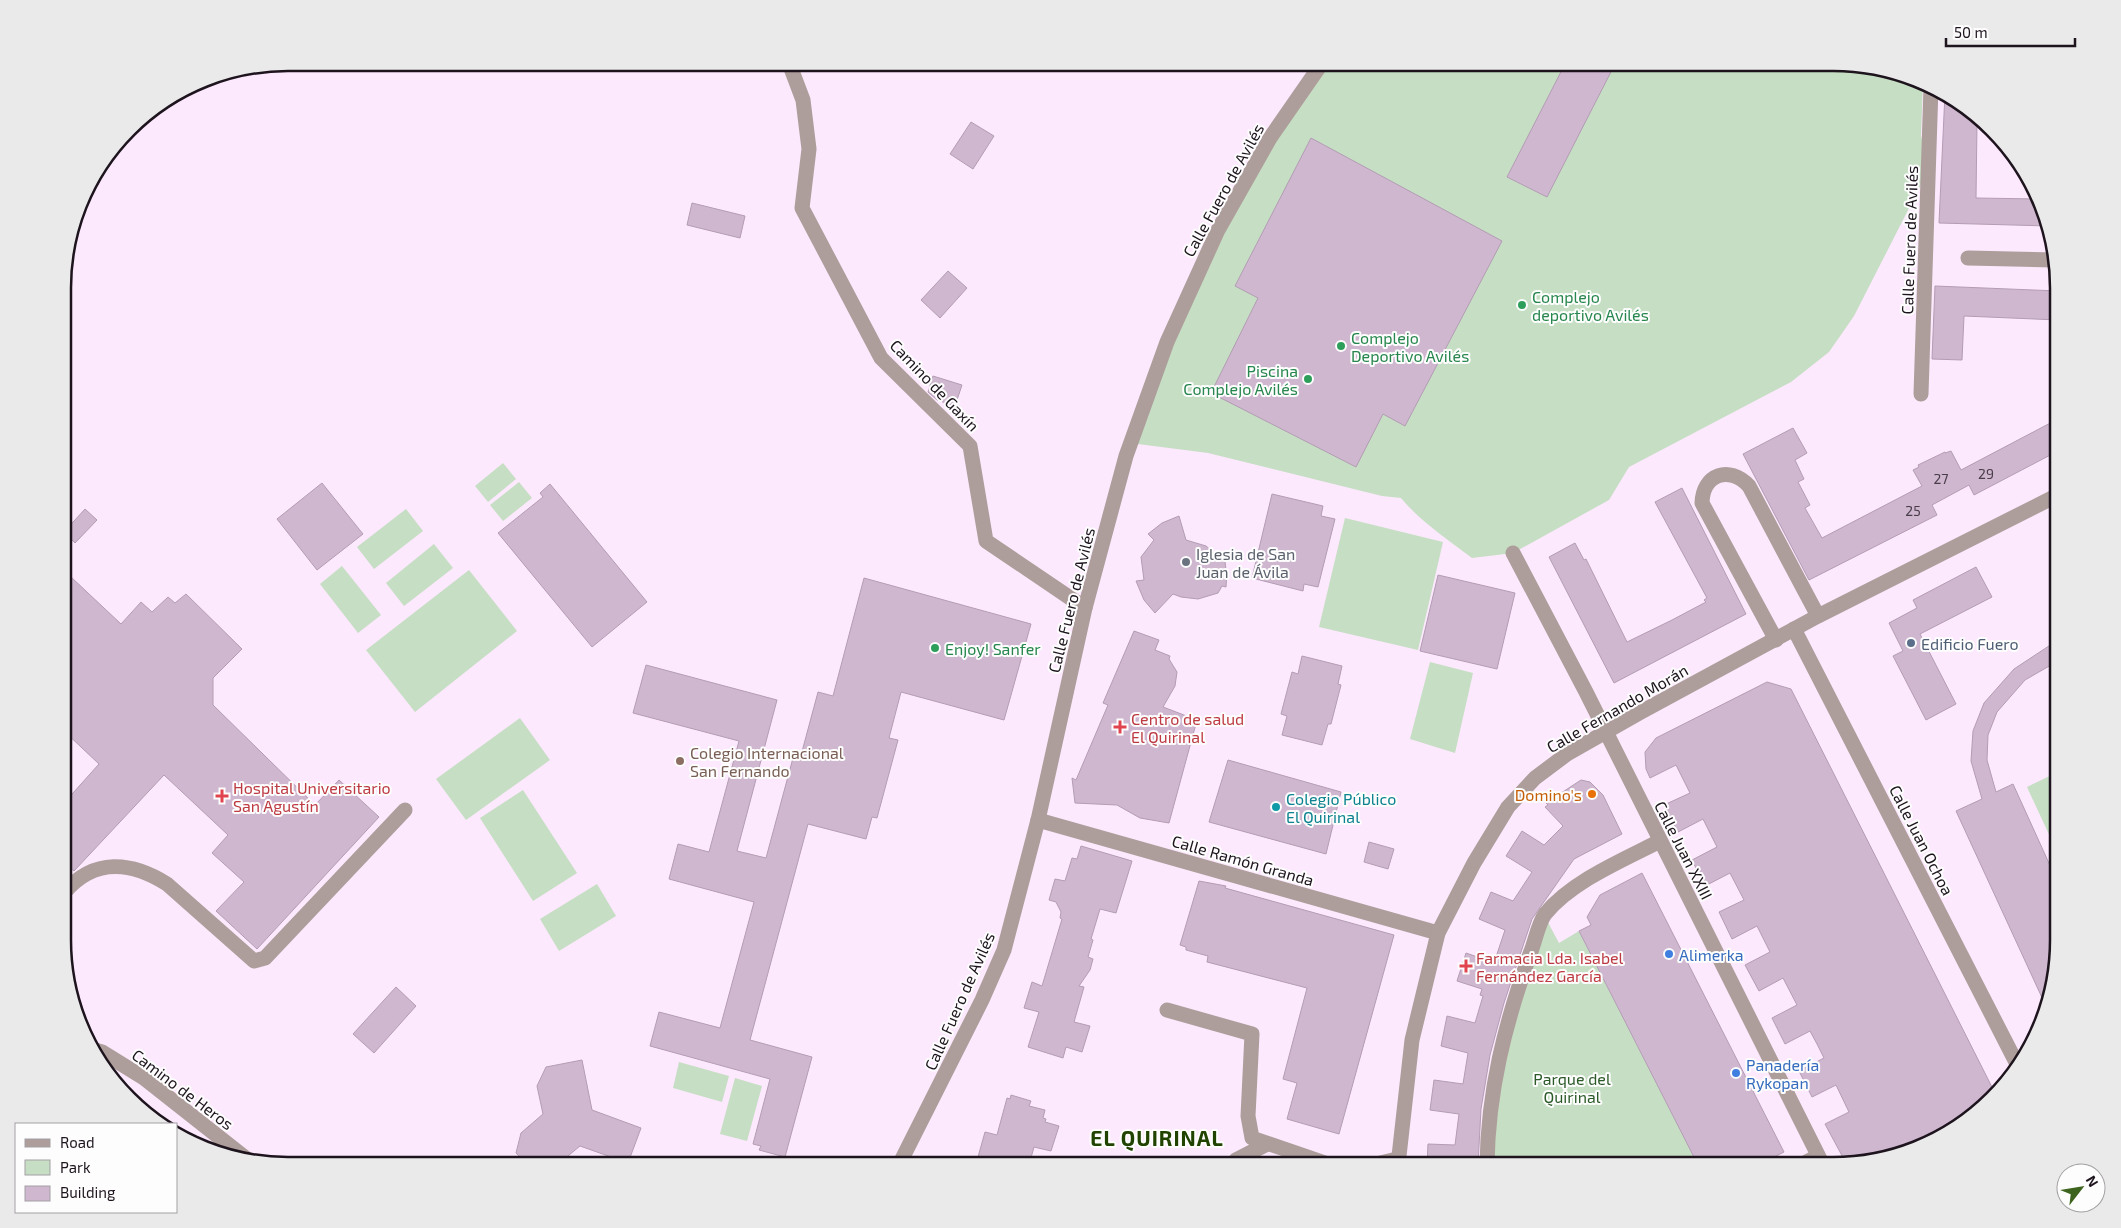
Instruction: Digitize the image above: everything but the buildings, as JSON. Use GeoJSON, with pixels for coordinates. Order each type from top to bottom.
{"type":"FeatureCollection","features":[{"type":"Feature","properties":{"kind":"street","name":"Camino de Gaxín"},"geometry":{"type":"LineString","coordinates":[[792,71],[803,100],[809,149],[802,208],[881,358],[970,446],[986,541],[1085,608]]}},
{"type":"Feature","properties":{"kind":"street","name":"Calle Fuero de Avilés"},"geometry":{"type":"LineString","coordinates":[[903,1157],[982,1000],[1004,950],[1038,820],[1085,608],[1126,456],[1167,342],[1218,230],[1270,138],[1316,71]]}},
{"type":"Feature","properties":{"kind":"street","name":"Calle Fuero de Avilés"},"geometry":{"type":"LineString","coordinates":[[1921,394],[1931,95]]}},
{"type":"Feature","properties":{"kind":"street"},"geometry":{"type":"LineString","coordinates":[[1968,258],[2048,260]]}},
{"type":"Feature","properties":{"kind":"street"},"geometry":{"type":"LineString","coordinates":[[1776,640],[1702,503],[1702,493],[1707,484],[1714,478],[1723,474],[1733,475],[1742,479],[1749,486],[1818,616]]}},
{"type":"Feature","properties":{"kind":"street","name":"Calle Fernando Morán"},"geometry":{"type":"LineString","coordinates":[[1398,1157],[1412,1040],[1438,933],[1474,863],[1508,807],[1535,778],[1567,754],[1605,732],[1818,616],[2050,499]]}},
{"type":"Feature","properties":{"kind":"street","name":"Calle Juan XXIII"},"geometry":{"type":"LineString","coordinates":[[1513,552],[1660,840],[1818,1157]]}},
{"type":"Feature","properties":{"kind":"street","name":"Calle Juan Ochoa"},"geometry":{"type":"LineString","coordinates":[[1794,630],[2014,1058]]}},
{"type":"Feature","properties":{"kind":"street"},"geometry":{"type":"LineString","coordinates":[[71,886],[87,874],[113,866],[134,868],[151,874],[167,884],[254,961],[265,958],[405,810]]}},
{"type":"Feature","properties":{"kind":"street","name":"Calle Ramón Granda"},"geometry":{"type":"LineString","coordinates":[[1038,820],[1438,933]]}},
{"type":"Feature","properties":{"kind":"street"},"geometry":{"type":"LineString","coordinates":[[1487,1157],[1488,1132],[1495,1074],[1519,986],[1544,915],[1579,884],[1660,840]]}},
{"type":"Feature","properties":{"kind":"street"},"geometry":{"type":"LineString","coordinates":[[1167,1010],[1252,1034],[1248,1116],[1252,1138],[1307,1157]]}},
{"type":"Feature","properties":{"kind":"street","name":"Camino de Heros"},"geometry":{"type":"LineString","coordinates":[[105,1056],[144,1078],[235,1150]]}},
{"type":"Feature","properties":{"kind":"street"},"geometry":{"type":"LineString","coordinates":[[1242,1157],[1267,1144]]}},
{"type":"Feature","properties":{"kind":"green space","name":"Complejo deportivo Avilés"},"geometry":{"type":"Polygon","coordinates":[[[1317,71],[1833,71],[1875,75],[1923,91],[1921,136],[1929,169],[1854,316],[1829,352],[1791,382],[1629,467],[1609,500],[1513,553],[1472,558],[1426,523],[1401,498],[1382,496],[1208,453],[1130,443],[1218,230],[1317,71]]]}},
{"type":"Feature","properties":{"kind":"green space"},"geometry":{"type":"Polygon","coordinates":[[[503,463],[516,479],[488,502],[475,486],[503,463]]]}},
{"type":"Feature","properties":{"kind":"green space"},"geometry":{"type":"Polygon","coordinates":[[[519,482],[532,498],[503,521],[490,505],[519,482]]]}},
{"type":"Feature","properties":{"kind":"green space"},"geometry":{"type":"Polygon","coordinates":[[[406,509],[423,531],[374,569],[357,547],[406,509]]]}},
{"type":"Feature","properties":{"kind":"green space"},"geometry":{"type":"Polygon","coordinates":[[[1345,518],[1443,542],[1418,650],[1319,627],[1345,518]]]}},
{"type":"Feature","properties":{"kind":"green space"},"geometry":{"type":"Polygon","coordinates":[[[434,544],[453,568],[404,606],[386,583],[434,544]]]}},
{"type":"Feature","properties":{"kind":"green space"},"geometry":{"type":"Polygon","coordinates":[[[342,566],[381,615],[358,633],[320,584],[342,566]]]}},
{"type":"Feature","properties":{"kind":"green space"},"geometry":{"type":"Polygon","coordinates":[[[469,570],[517,631],[415,712],[366,650],[469,570]]]}},
{"type":"Feature","properties":{"kind":"green space"},"geometry":{"type":"Polygon","coordinates":[[[1430,662],[1473,673],[1455,753],[1410,739],[1430,662]]]}},
{"type":"Feature","properties":{"kind":"green space"},"geometry":{"type":"Polygon","coordinates":[[[520,718],[550,760],[466,820],[436,779],[520,718]]]}},
{"type":"Feature","properties":{"kind":"green space"},"geometry":{"type":"Polygon","coordinates":[[[2050,776],[2050,837],[2027,787],[2050,776]]]}},
{"type":"Feature","properties":{"kind":"green space"},"geometry":{"type":"Polygon","coordinates":[[[523,790],[577,873],[533,901],[480,818],[523,790]]]}},
{"type":"Feature","properties":{"kind":"green space"},"geometry":{"type":"Polygon","coordinates":[[[597,884],[616,916],[559,951],[540,919],[597,884]]]}},
{"type":"Feature","properties":{"kind":"green space","name":"Parque del Quirinal"},"geometry":{"type":"Polygon","coordinates":[[[1544,915],[1559,943],[1579,931],[1694,1157],[1488,1157],[1495,1075],[1544,915]]]}},
{"type":"Feature","properties":{"kind":"green space"},"geometry":{"type":"Polygon","coordinates":[[[679,1062],[729,1076],[722,1102],[673,1088],[679,1062]]]}},
{"type":"Feature","properties":{"kind":"green space"},"geometry":{"type":"Polygon","coordinates":[[[735,1078],[762,1086],[747,1141],[720,1134],[735,1078]]]}},
{"type":"Feature","properties":{"kind":"place","name":"Complejo deportivo Avilés"},"geometry":{"type":"Point","coordinates":[1522,305]}},
{"type":"Feature","properties":{"kind":"place","name":"Complejo Deportivo Avilés"},"geometry":{"type":"Point","coordinates":[1341,346]}},
{"type":"Feature","properties":{"kind":"place","name":"Piscina Complejo Avilés"},"geometry":{"type":"Point","coordinates":[1308,379]}},
{"type":"Feature","properties":{"kind":"place","name":"Iglesia de San Juan de Ávila"},"geometry":{"type":"Point","coordinates":[1186,562]}},
{"type":"Feature","properties":{"kind":"place","name":"Edificio Fuero"},"geometry":{"type":"Point","coordinates":[1911,643]}},
{"type":"Feature","properties":{"kind":"place","name":"Enjoy! Sanfer"},"geometry":{"type":"Point","coordinates":[935,648]}},
{"type":"Feature","properties":{"kind":"place","name":"Centro de salud El Quirinal"},"geometry":{"type":"Point","coordinates":[1120,727]}},
{"type":"Feature","properties":{"kind":"place","name":"Colegio Internacional San Fernando"},"geometry":{"type":"Point","coordinates":[680,761]}},
{"type":"Feature","properties":{"kind":"place","name":"Domino's"},"geometry":{"type":"Point","coordinates":[1592,794]}},
{"type":"Feature","properties":{"kind":"place","name":"Hospital Universitario San Agustín"},"geometry":{"type":"Point","coordinates":[222,796]}},
{"type":"Feature","properties":{"kind":"place","name":"Colegio Público El Quirinal"},"geometry":{"type":"Point","coordinates":[1276,807]}},
{"type":"Feature","properties":{"kind":"place","name":"Alimerka"},"geometry":{"type":"Point","coordinates":[1669,954]}},
{"type":"Feature","properties":{"kind":"place","name":"Farmacia Lda. Isabel Fernández García"},"geometry":{"type":"Point","coordinates":[1466,966]}},
{"type":"Feature","properties":{"kind":"place","name":"Panadería Rykopan"},"geometry":{"type":"Point","coordinates":[1736,1073]}},
{"type":"Feature","properties":{"kind":"district","name":"EL QUIRINAL"},"geometry":{"type":"Point","coordinates":[1157,1137]}}]}
